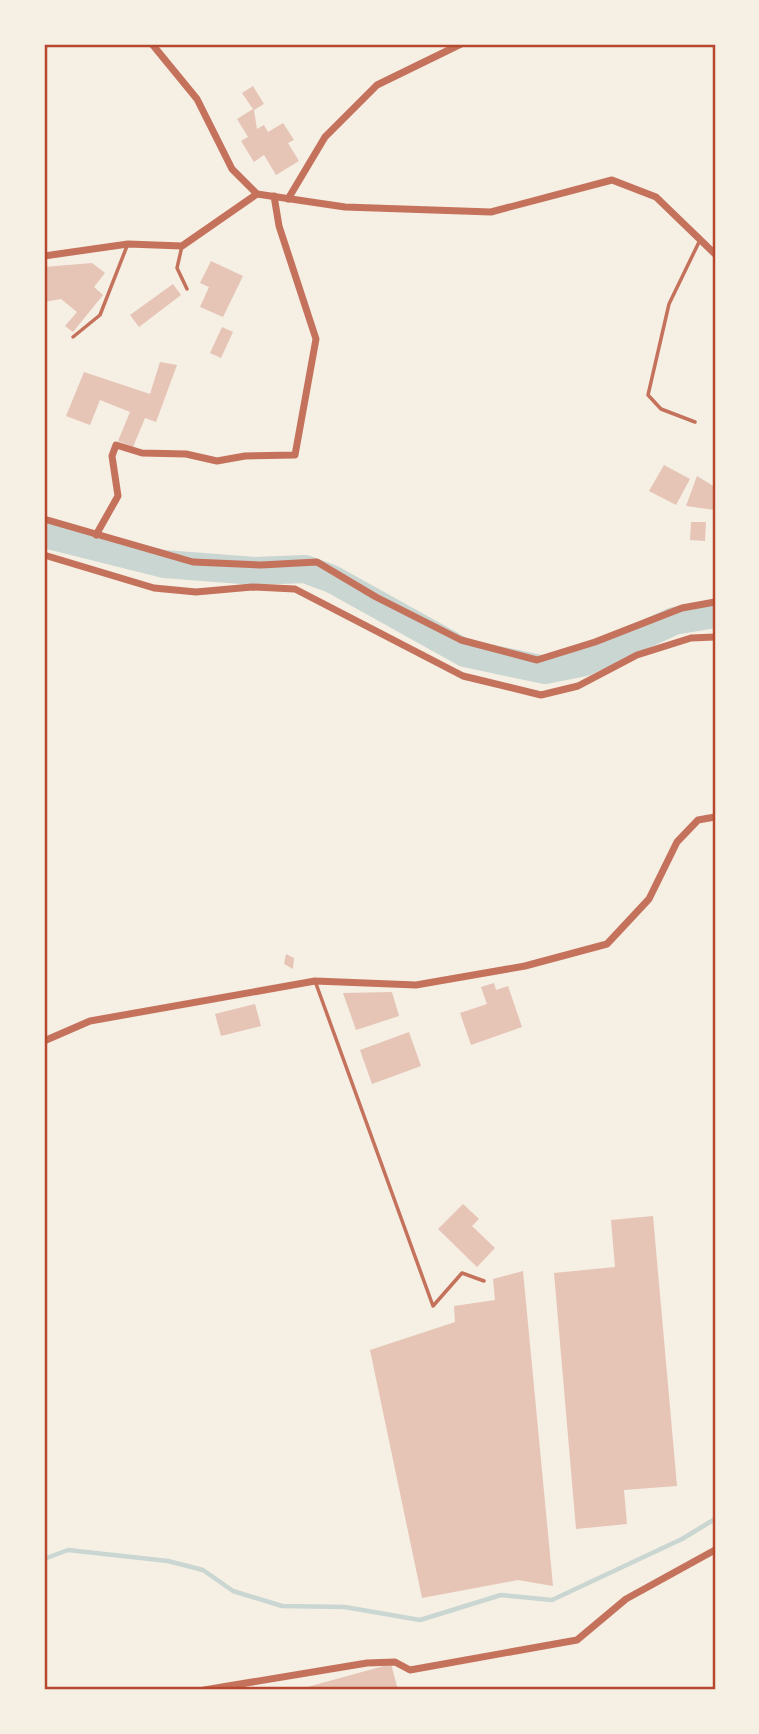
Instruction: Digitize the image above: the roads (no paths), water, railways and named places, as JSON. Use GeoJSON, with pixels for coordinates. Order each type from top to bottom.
{"type":"FeatureCollection","features":[{"type":"Feature","properties":{"kind":"street"},"geometry":{"type":"LineString","coordinates":[[152,44],[197,99],[232,169],[257,194],[345,207],[491,212],[612,180],[656,197],[715,254]]}},
{"type":"Feature","properties":{"kind":"street"},"geometry":{"type":"LineString","coordinates":[[288,198],[326,137],[377,85],[461,44]]}},
{"type":"Feature","properties":{"kind":"street"},"geometry":{"type":"LineString","coordinates":[[44,256],[128,244],[182,246],[257,194]]}},
{"type":"Feature","properties":{"kind":"street"},"geometry":{"type":"LineString","coordinates":[[96,535],[117,496],[112,456],[116,445],[142,453],[186,454],[218,461],[245,456],[295,455],[316,339],[279,226],[274,196]]}},
{"type":"Feature","properties":{"kind":"street"},"geometry":{"type":"LineString","coordinates":[[44,519],[192,562],[261,565],[317,562],[376,597],[461,640],[537,660],[595,642],[682,608],[715,602]]}},
{"type":"Feature","properties":{"kind":"street"},"geometry":{"type":"LineString","coordinates":[[44,555],[154,588],[196,592],[252,587],[295,589],[463,676],[541,695],[578,686],[637,655],[691,638],[715,637]]}},
{"type":"Feature","properties":{"kind":"street"},"geometry":{"type":"LineString","coordinates":[[44,1041],[90,1021],[315,981],[416,985],[525,966],[607,944],[649,899],[677,842],[698,821],[715,817]]}},
{"type":"Feature","properties":{"kind":"street"},"geometry":{"type":"LineString","coordinates":[[204,1690],[367,1664],[395,1662],[410,1670],[577,1640],[626,1599],[715,1550]]}},
{"type":"Feature","properties":{"kind":"lane"},"geometry":{"type":"LineString","coordinates":[[695,422],[661,409],[648,395],[669,303],[699,240]]}},
{"type":"Feature","properties":{"kind":"lane"},"geometry":{"type":"LineString","coordinates":[[73,337],[100,315],[128,244]]}},
{"type":"Feature","properties":{"kind":"lane"},"geometry":{"type":"LineString","coordinates":[[182,246],[177,268],[187,289]]}},
{"type":"Feature","properties":{"kind":"lane"},"geometry":{"type":"LineString","coordinates":[[315,981],[433,1306],[462,1273],[484,1281]]}},
{"type":"Feature","properties":{"kind":"waterway"},"geometry":{"type":"LineString","coordinates":[[44,534],[164,564],[255,571],[305,569],[332,579],[465,653],[545,670],[585,662],[674,621],[715,614]]}},
{"type":"Feature","properties":{"kind":"waterway"},"geometry":{"type":"LineString","coordinates":[[44,1559],[68,1550],[168,1561],[203,1570],[233,1591],[282,1606],[345,1607],[420,1620],[501,1595],[552,1600],[682,1539],[715,1519]]}}]}
